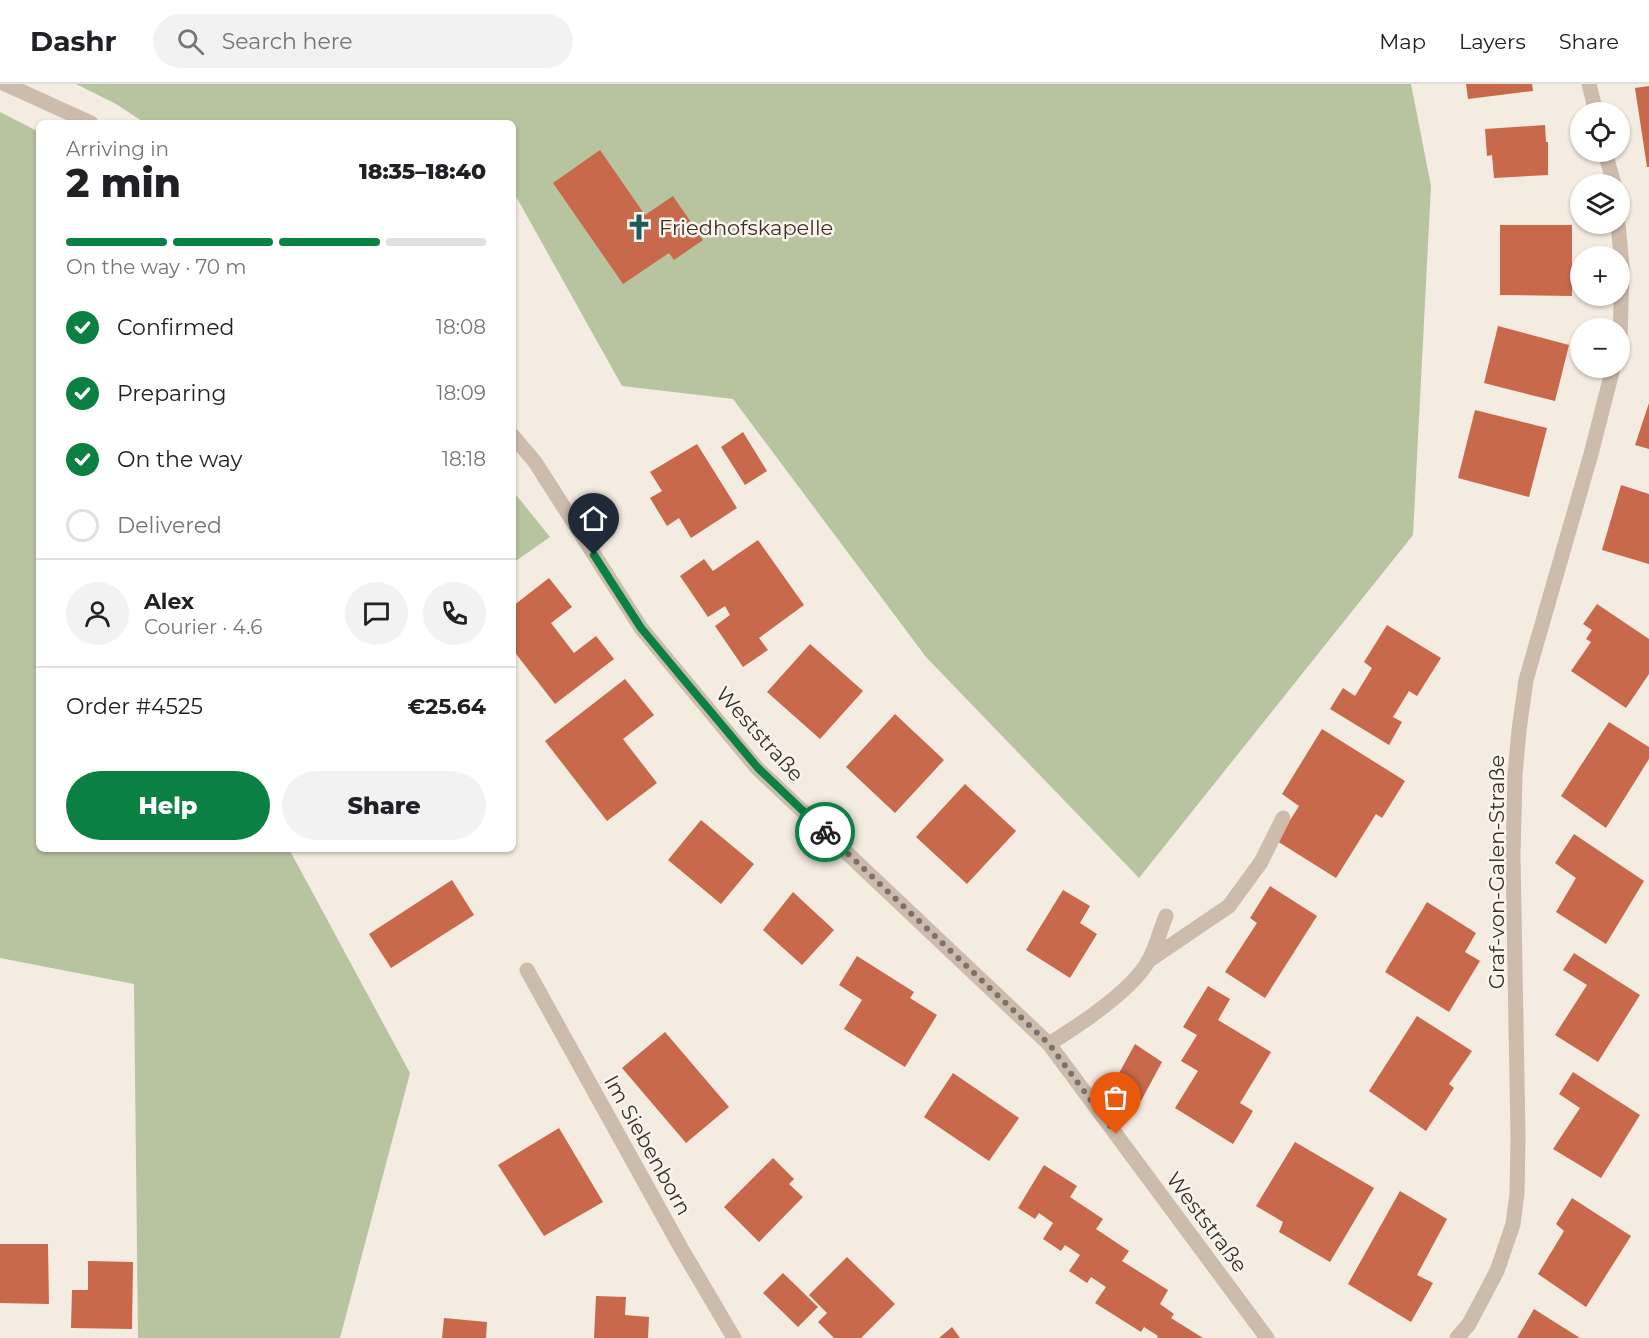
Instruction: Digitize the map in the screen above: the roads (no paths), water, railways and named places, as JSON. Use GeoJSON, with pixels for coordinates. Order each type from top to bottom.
{"type":"FeatureCollection","features":[{"type":"Feature","properties":{"kind":"street"},"geometry":{"type":"LineString","coordinates":[[5,84],[85,120]]}},
{"type":"Feature","properties":{"kind":"street"},"geometry":{"type":"LineString","coordinates":[[1589,84],[1594,102]]}},
{"type":"Feature","properties":{"kind":"street"},"geometry":{"type":"LineString","coordinates":[[1619,234],[1622,266],[1621,318]]}},
{"type":"Feature","properties":{"kind":"street","name":"Graf-von-Galen-Straße"},"geometry":{"type":"LineString","coordinates":[[1457,1338],[1469,1324],[1497,1272],[1513,1224],[1518,1194],[1513,855],[1514,795],[1519,730],[1526,680],[1610,378]]}},
{"type":"Feature","properties":{"kind":"street","name":"Weststraße"},"geometry":{"type":"LineString","coordinates":[[516,440],[535,462],[641,628],[758,768],[1049,1044],[1267,1338]]}},
{"type":"Feature","properties":{"kind":"street"},"geometry":{"type":"LineString","coordinates":[[1049,1044],[1088,1020],[1130,983],[1148,961],[1229,906],[1260,862],[1283,818]]}},
{"type":"Feature","properties":{"kind":"street"},"geometry":{"type":"LineString","coordinates":[[1148,961],[1166,916]]}},
{"type":"Feature","properties":{"kind":"street","name":"Im Siebenborn"},"geometry":{"type":"LineString","coordinates":[[527,970],[676,1239],[734,1338]]}},
{"type":"Feature","properties":{"kind":"place","name":"Friedhofskapelle"},"geometry":{"type":"Point","coordinates":[639,227]}}]}
